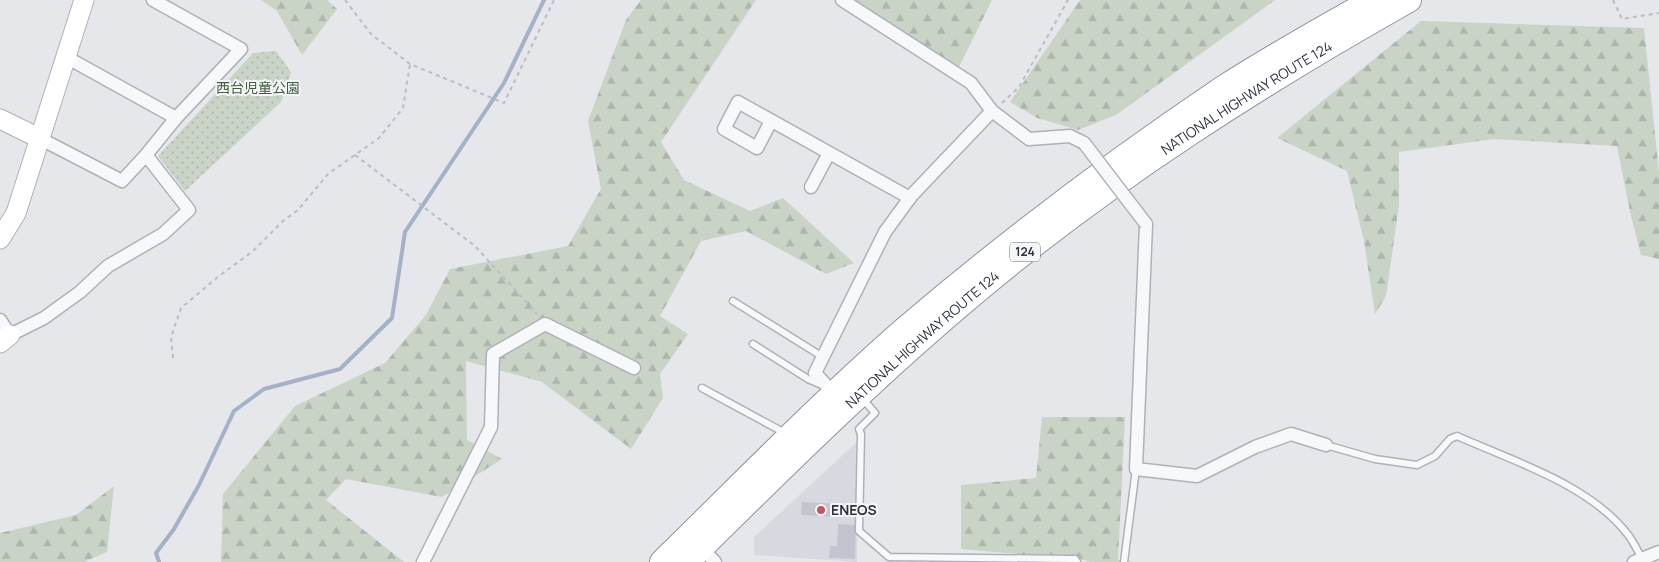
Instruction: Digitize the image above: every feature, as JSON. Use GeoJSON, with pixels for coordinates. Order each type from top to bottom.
{"type":"FeatureCollection","features":[{"type":"Feature","properties":{"kind":"highway","name":"NATIONAL HIGHWAY ROUTE 124"},"geometry":{"type":"LineString","coordinates":[[662,562],[698,552],[841,396],[905,330],[1059,204],[1225,87],[1373,0]]}},
{"type":"Feature","properties":{"kind":"highway","name":"NATIONAL HIGHWAY ROUTE 124"},"geometry":{"type":"LineString","coordinates":[[698,552],[790,436],[841,396],[918,341],[985,284],[1061,224],[1139,166],[1235,102],[1336,41],[1409,0]]}},
{"type":"Feature","properties":{"kind":"street"},"geometry":{"type":"LineString","coordinates":[[0,239],[16,213],[84,0]]}},
{"type":"Feature","properties":{"kind":"street"},"geometry":{"type":"LineString","coordinates":[[0,119],[122,181],[176,118],[241,49],[153,0]]}},
{"type":"Feature","properties":{"kind":"street"},"geometry":{"type":"LineString","coordinates":[[842,0],[971,83],[992,111],[1030,140],[1070,136],[1084,143],[1146,224],[1136,469],[1197,476],[1255,448],[1291,434],[1326,446]]}},
{"type":"Feature","properties":{"kind":"street"},"geometry":{"type":"LineString","coordinates":[[66,57],[176,118]]}},
{"type":"Feature","properties":{"kind":"street"},"geometry":{"type":"LineString","coordinates":[[841,396],[815,374],[884,232],[910,198],[992,111]]}},
{"type":"Feature","properties":{"kind":"street"},"geometry":{"type":"LineString","coordinates":[[772,121],[910,198]]}},
{"type":"Feature","properties":{"kind":"street"},"geometry":{"type":"LineString","coordinates":[[810,187],[830,153]]}},
{"type":"Feature","properties":{"kind":"street"},"geometry":{"type":"LineString","coordinates":[[4,333],[44,318],[80,292],[108,266],[162,234],[189,210],[146,155]]}},
{"type":"Feature","properties":{"kind":"street"},"geometry":{"type":"LineString","coordinates":[[423,562],[491,427],[493,354],[545,324],[634,368]]}},
{"type":"Feature","properties":{"kind":"street"},"geometry":{"type":"LineString","coordinates":[[1638,561],[1659,552]]}},
{"type":"Feature","properties":{"kind":"lane"},"geometry":{"type":"LineString","coordinates":[[734,301],[823,357]]}},
{"type":"Feature","properties":{"kind":"lane"},"geometry":{"type":"LineString","coordinates":[[753,344],[808,379],[875,413],[859,429],[861,434],[859,532],[890,556],[1075,559],[1077,562]]}},
{"type":"Feature","properties":{"kind":"lane"},"geometry":{"type":"LineString","coordinates":[[702,388],[790,436]]}},
{"type":"Feature","properties":{"kind":"lane"},"geometry":{"type":"LineString","coordinates":[[1326,446],[1374,459],[1417,465],[1435,456],[1450,439],[1457,436],[1561,481],[1590,500],[1604,510],[1628,536],[1638,561]]}},
{"type":"Feature","properties":{"kind":"lane"},"geometry":{"type":"LineString","coordinates":[[1124,562],[1136,469]]}},
{"type":"Feature","properties":{"kind":"path"},"geometry":{"type":"LineString","coordinates":[[345,0],[371,34],[410,64],[504,103],[554,0]]}},
{"type":"Feature","properties":{"kind":"path"},"geometry":{"type":"LineString","coordinates":[[992,111],[1019,87],[1068,0]]}},
{"type":"Feature","properties":{"kind":"path"},"geometry":{"type":"LineString","coordinates":[[1613,0],[1622,19],[1659,13]]}},
{"type":"Feature","properties":{"kind":"path"},"geometry":{"type":"LineString","coordinates":[[173,358],[171,337],[182,308],[252,252],[283,221],[298,210],[328,174],[379,138],[403,108],[410,64]]}},
{"type":"Feature","properties":{"kind":"path"},"geometry":{"type":"LineString","coordinates":[[355,155],[475,246],[545,324]]}},
{"type":"Feature","properties":{"kind":"shaded area"},"geometry":{"type":"Polygon","coordinates":[[[859,440],[857,562],[754,555],[754,537],[859,440]]]}},
{"type":"Feature","properties":{"kind":"green space"},"geometry":{"type":"Polygon","coordinates":[[[261,0],[327,0],[337,9],[302,55],[277,11],[261,0]]]}},
{"type":"Feature","properties":{"kind":"green space"},"geometry":{"type":"Polygon","coordinates":[[[641,0],[756,0],[661,142],[684,180],[750,211],[783,198],[854,263],[826,274],[746,231],[701,241],[660,316],[688,334],[660,374],[663,398],[631,449],[542,382],[466,361],[467,440],[502,459],[442,497],[346,479],[326,500],[404,562],[221,562],[223,494],[295,406],[385,363],[426,315],[450,269],[568,246],[601,189],[588,121],[626,20],[641,0]]]}},
{"type":"Feature","properties":{"kind":"green space"},"geometry":{"type":"Polygon","coordinates":[[[842,0],[992,0],[959,67],[896,37],[842,0]]]}},
{"type":"Feature","properties":{"kind":"green space"},"geometry":{"type":"Polygon","coordinates":[[[1080,0],[1275,0],[1116,115],[1078,130],[1037,118],[1010,102],[1080,0]]]}},
{"type":"Feature","properties":{"kind":"green space"},"geometry":{"type":"Polygon","coordinates":[[[1421,21],[1644,28],[1659,173],[1659,259],[1641,255],[1617,146],[1494,139],[1399,152],[1399,205],[1386,296],[1375,314],[1364,241],[1347,171],[1277,138],[1421,21]]]}},
{"type":"Feature","properties":{"kind":"green space","name":"西台児童公園"},"geometry":{"type":"Polygon","coordinates":[[[276,51],[291,72],[281,102],[185,191],[158,156],[253,53],[276,51]]]}},
{"type":"Feature","properties":{"kind":"green space"},"geometry":{"type":"Polygon","coordinates":[[[1042,417],[1125,417],[1118,560],[1133,562],[1089,562],[1085,560],[961,549],[961,485],[1036,478],[1042,417]]]}},
{"type":"Feature","properties":{"kind":"green space"},"geometry":{"type":"Polygon","coordinates":[[[114,486],[107,552],[84,562],[0,562],[0,533],[76,515],[114,486]]]}},
{"type":"Feature","properties":{"kind":"building"},"geometry":{"type":"Polygon","coordinates":[[[802,502],[839,504],[838,517],[801,515],[802,502]]]}},
{"type":"Feature","properties":{"kind":"building"},"geometry":{"type":"Polygon","coordinates":[[[838,524],[856,525],[855,559],[829,558],[830,546],[837,546],[838,524]]]}},
{"type":"Feature","properties":{"kind":"waterway"},"geometry":{"type":"LineString","coordinates":[[159,562],[156,553],[174,529],[199,485],[234,411],[264,389],[340,369],[392,318],[405,232],[504,83],[544,0]]}},
{"type":"Feature","properties":{"kind":"place","name":"ENEOS"},"geometry":{"type":"Point","coordinates":[821,510]}}]}
